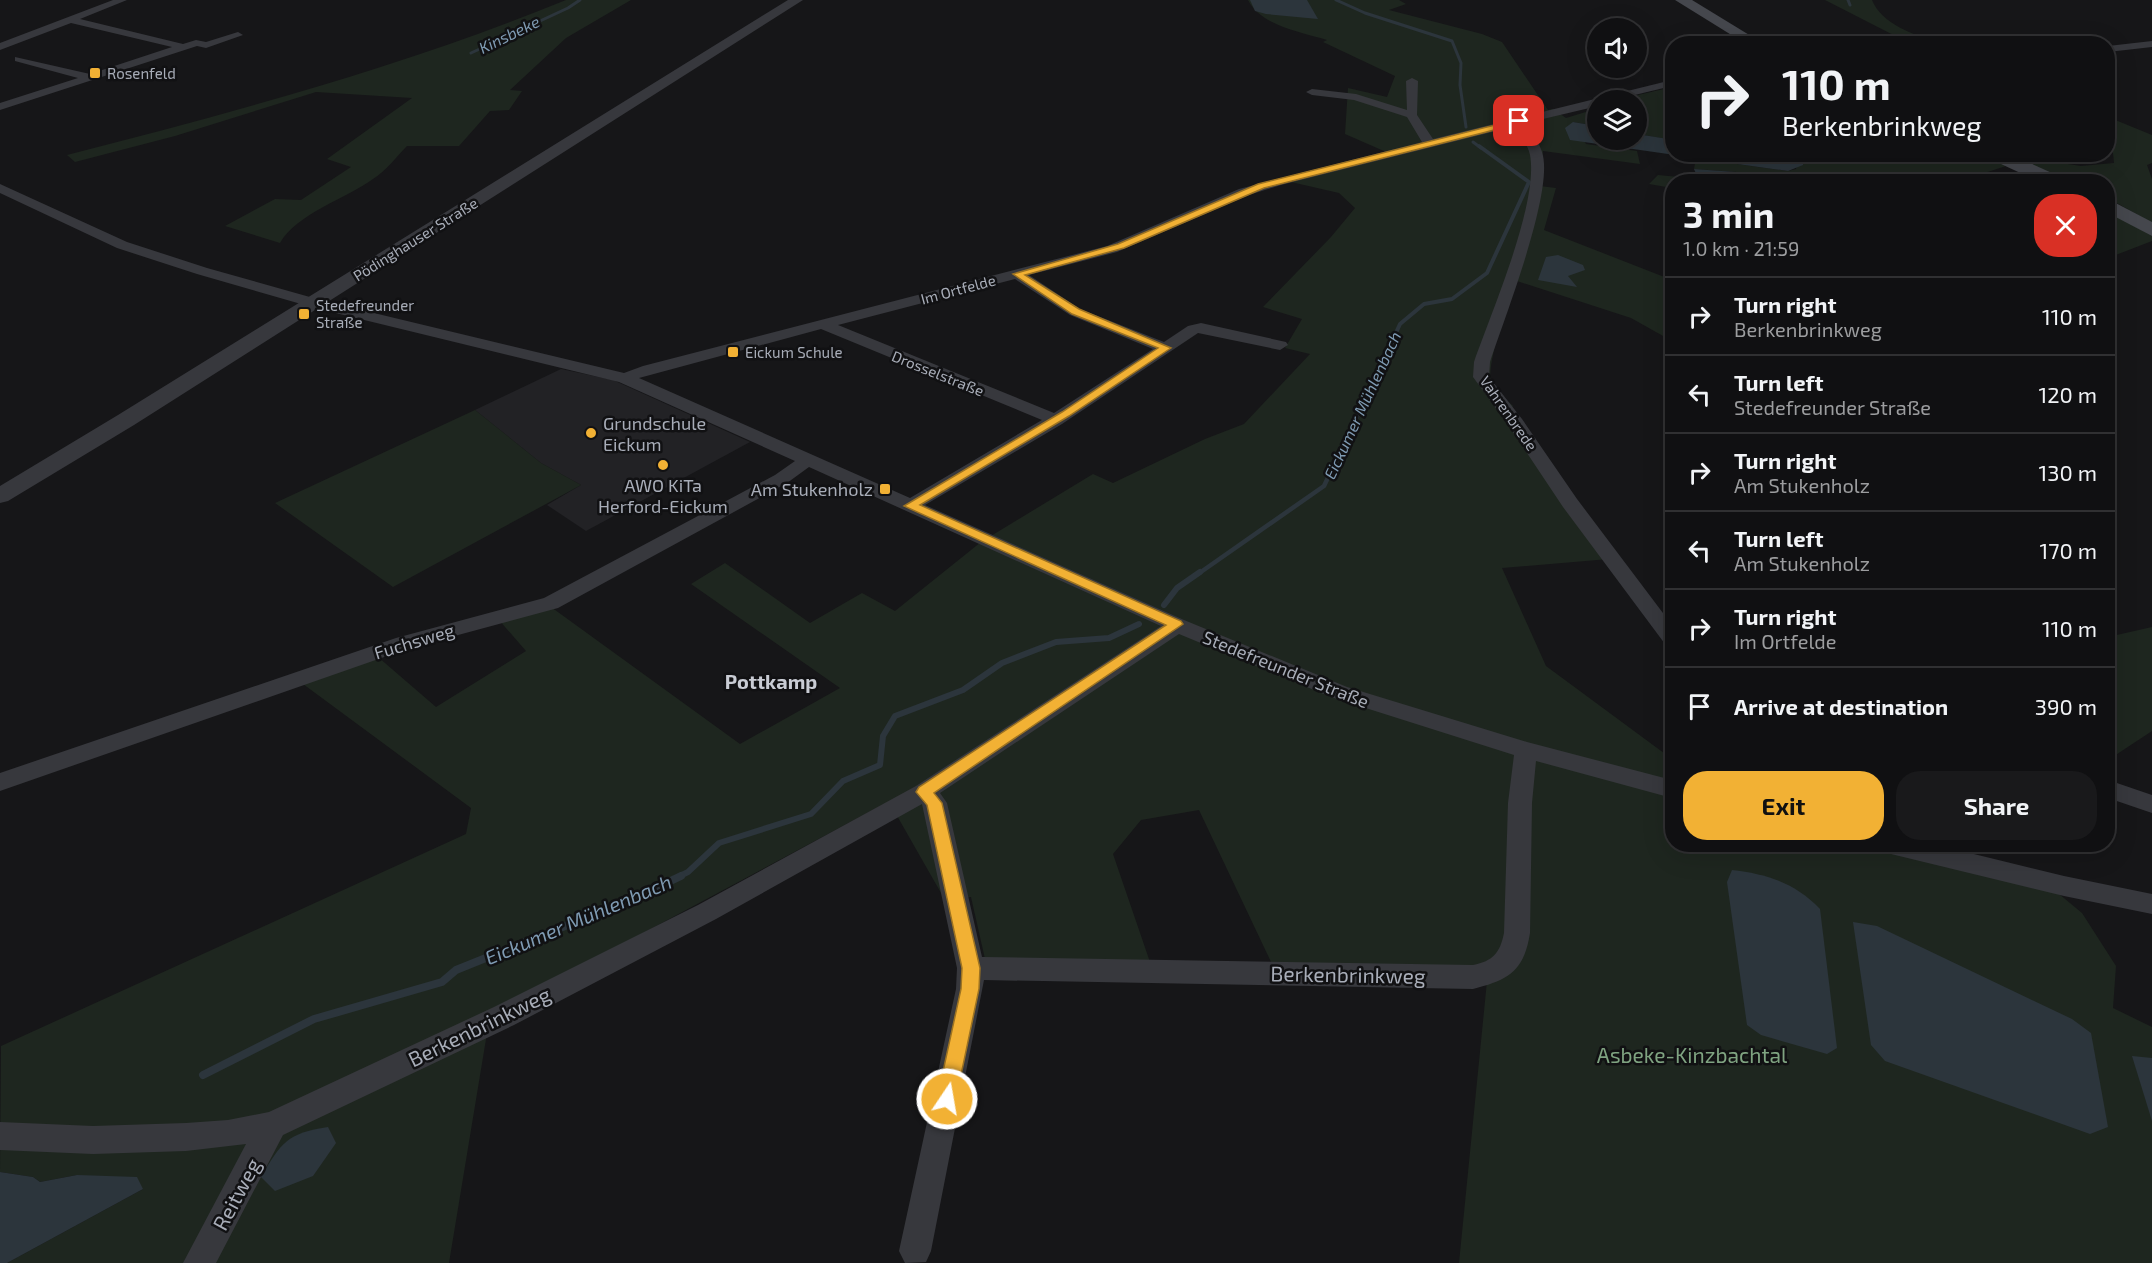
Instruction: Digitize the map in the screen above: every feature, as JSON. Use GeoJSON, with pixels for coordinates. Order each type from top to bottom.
{"type":"FeatureCollection","features":[{"type":"Feature","properties":{"kind":"main road"},"geometry":{"type":"LineString","coordinates":[[1682,0],[1743,36]]}},
{"type":"Feature","properties":{"kind":"main road"},"geometry":{"type":"LineString","coordinates":[[2012,162],[2038,174]]}},
{"type":"Feature","properties":{"kind":"main road"},"geometry":{"type":"LineString","coordinates":[[2115,209],[2152,230]]}},
{"type":"Feature","properties":{"kind":"street"},"geometry":{"type":"LineString","coordinates":[[0,47],[122,0]]}},
{"type":"Feature","properties":{"kind":"street","name":"Pödinghauser Straße"},"geometry":{"type":"LineString","coordinates":[[0,496],[314,303],[797,0]]}},
{"type":"Feature","properties":{"kind":"street"},"geometry":{"type":"LineString","coordinates":[[70,20],[184,47]]}},
{"type":"Feature","properties":{"kind":"street"},"geometry":{"type":"LineString","coordinates":[[0,107],[196,43],[206,45],[238,35]]}},
{"type":"Feature","properties":{"kind":"street"},"geometry":{"type":"LineString","coordinates":[[2115,48],[2152,44]]}},
{"type":"Feature","properties":{"kind":"street"},"geometry":{"type":"LineString","coordinates":[[19,59],[88,77]]}},
{"type":"Feature","properties":{"kind":"street"},"geometry":{"type":"LineString","coordinates":[[1411,115],[1412,81]]}},
{"type":"Feature","properties":{"kind":"street"},"geometry":{"type":"LineString","coordinates":[[1643,90],[1665,85]]}},
{"type":"Feature","properties":{"kind":"street"},"geometry":{"type":"LineString","coordinates":[[1312,92],[1356,97],[1411,115],[1429,143]]}},
{"type":"Feature","properties":{"kind":"street","name":"Im Ortfelde"},"geometry":{"type":"LineString","coordinates":[[625,378],[649,369],[1121,246],[1261,186],[1587,105]]}},
{"type":"Feature","properties":{"kind":"street","name":"Vahrenbrede"},"geometry":{"type":"LineString","coordinates":[[1519,121],[1536,152],[1538,171],[1535,196],[1526,231],[1482,362],[1481,377],[1516,423],[1570,503],[1665,630]]}},
{"type":"Feature","properties":{"kind":"street","name":"Stedefreunder Straße"},"geometry":{"type":"LineString","coordinates":[[0,188],[122,245],[202,271],[314,303],[625,378],[1177,624],[1339,693],[1526,750],[1665,787]]}},
{"type":"Feature","properties":{"kind":"street"},"geometry":{"type":"LineString","coordinates":[[1018,274],[1076,312],[1166,348]]}},
{"type":"Feature","properties":{"kind":"street","name":"Drosselstraße"},"geometry":{"type":"LineString","coordinates":[[822,324],[1056,420]]}},
{"type":"Feature","properties":{"kind":"street"},"geometry":{"type":"LineString","coordinates":[[910,506],[1056,420],[1194,329],[1201,328],[1280,345]]}},
{"type":"Feature","properties":{"kind":"street","name":"Fuchsweg"},"geometry":{"type":"LineString","coordinates":[[0,782],[403,643],[551,603],[782,479],[808,460]]}},
{"type":"Feature","properties":{"kind":"street","name":"Berkenbrinkweg"},"geometry":{"type":"LineString","coordinates":[[0,1136],[93,1140],[186,1137],[228,1134],[272,1125],[504,1016],[707,912],[924,792],[1177,624]]}},
{"type":"Feature","properties":{"kind":"street","name":"Berkenbrinkweg"},"geometry":{"type":"LineString","coordinates":[[971,968],[1473,977],[1492,973],[1507,963],[1515,950],[1520,803],[1526,750]]}},
{"type":"Feature","properties":{"kind":"street"},"geometry":{"type":"LineString","coordinates":[[2115,791],[2152,804]]}},
{"type":"Feature","properties":{"kind":"street"},"geometry":{"type":"LineString","coordinates":[[915,1251],[970,989],[971,968],[934,803],[924,792]]}},
{"type":"Feature","properties":{"kind":"street"},"geometry":{"type":"LineString","coordinates":[[1924,852],[2064,886],[2152,904]]}},
{"type":"Feature","properties":{"kind":"street","name":"Reitweg"},"geometry":{"type":"LineString","coordinates":[[199,1263],[272,1125]]}},
{"type":"Feature","properties":{"kind":"shaded area"},"geometry":{"type":"Polygon","coordinates":[[[1250,0],[1307,0],[1318,19],[1255,11],[1250,0]]]}},
{"type":"Feature","properties":{"kind":"shaded area"},"geometry":{"type":"Polygon","coordinates":[[[1573,122],[1587,124],[1587,142],[1570,140],[1565,128],[1573,122]]]}},
{"type":"Feature","properties":{"kind":"shaded area"},"geometry":{"type":"Polygon","coordinates":[[[1647,136],[1665,139],[1665,154],[1640,150],[1647,150],[1647,136]]]}},
{"type":"Feature","properties":{"kind":"shaded area"},"geometry":{"type":"Polygon","coordinates":[[[1723,162],[1803,162],[1803,165],[1788,171],[1723,162]]]}},
{"type":"Feature","properties":{"kind":"shaded area"},"geometry":{"type":"Polygon","coordinates":[[[1694,169],[1752,174],[1696,174],[1694,169]]]}},
{"type":"Feature","properties":{"kind":"shaded area"},"geometry":{"type":"Polygon","coordinates":[[[1558,255],[1583,265],[1585,270],[1568,276],[1577,287],[1538,280],[1546,257],[1558,255]]]}},
{"type":"Feature","properties":{"kind":"shaded area","name":"Grundschule Eickum"},"geometry":{"type":"Polygon","coordinates":[[[561,369],[613,380],[750,442],[586,531],[547,505],[581,485],[541,463],[475,410],[561,369]]]}},
{"type":"Feature","properties":{"kind":"shaded area"},"geometry":{"type":"Polygon","coordinates":[[[1732,870],[1780,881],[1801,892],[1820,909],[1837,1048],[1827,1054],[1761,1035],[1747,1025],[1727,882],[1732,870]]]}},
{"type":"Feature","properties":{"kind":"shaded area"},"geometry":{"type":"Polygon","coordinates":[[[1853,922],[1877,926],[2072,1019],[2091,1033],[2108,1127],[2090,1134],[1885,1061],[1871,1045],[1853,922]]]}},
{"type":"Feature","properties":{"kind":"shaded area"},"geometry":{"type":"Polygon","coordinates":[[[2132,1056],[2152,1058],[2152,1121],[2132,1056]]]}},
{"type":"Feature","properties":{"kind":"shaded area"},"geometry":{"type":"Polygon","coordinates":[[[328,1127],[336,1143],[313,1176],[275,1191],[261,1177],[287,1141],[314,1129],[328,1127]]]}},
{"type":"Feature","properties":{"kind":"shaded area"},"geometry":{"type":"Polygon","coordinates":[[[0,1172],[33,1177],[40,1182],[77,1175],[137,1177],[143,1189],[7,1263],[0,1263],[0,1172]]]}},
{"type":"Feature","properties":{"kind":"green space"},"geometry":{"type":"Polygon","coordinates":[[[566,0],[631,0],[566,38],[510,90],[522,91],[509,110],[490,111],[459,146],[407,146],[378,176],[298,223],[280,243],[225,226],[275,199],[301,200],[351,167],[327,159],[412,98],[316,92],[175,136],[75,162],[67,155],[193,122],[382,67],[566,0]]]}},
{"type":"Feature","properties":{"kind":"green space","name":"Asbeke-Kinzbachtal"},"geometry":{"type":"Polygon","coordinates":[[[1248,0],[1399,0],[1406,4],[1389,10],[1482,34],[1502,42],[1548,110],[1553,109],[1566,118],[1587,112],[1587,124],[1573,122],[1587,144],[1587,150],[1637,151],[1640,164],[1543,151],[1540,186],[1556,188],[1544,230],[1665,277],[1665,337],[1631,318],[1514,280],[1498,332],[1490,374],[1491,382],[1498,392],[1513,406],[1507,412],[1609,559],[1502,568],[1546,666],[1665,754],[1665,852],[1966,852],[2059,894],[2082,913],[2116,966],[2113,1008],[2152,1027],[2152,1263],[1459,1263],[1488,971],[1273,966],[1199,810],[1141,820],[1113,854],[1151,965],[985,959],[971,897],[945,900],[896,814],[884,804],[490,1015],[449,1263],[7,1263],[143,1189],[77,1175],[40,1182],[33,1177],[0,1172],[1,1046],[466,834],[471,808],[303,684],[378,657],[436,707],[526,651],[499,620],[551,607],[740,744],[840,688],[691,584],[725,563],[810,623],[862,593],[895,611],[981,542],[1093,474],[1113,483],[1205,439],[1244,424],[1310,354],[1285,348],[1302,319],[1263,307],[1331,237],[1355,208],[1339,193],[1291,182],[1393,155],[1345,134],[1348,88],[1387,97],[1395,76],[1323,42],[1327,40],[1283,27],[1262,16],[1248,0]]]}},
{"type":"Feature","properties":{"kind":"green space"},"geometry":{"type":"Polygon","coordinates":[[[1825,0],[1872,0],[1876,8],[1890,22],[1918,36],[1895,36],[1825,0]]]}},
{"type":"Feature","properties":{"kind":"green space"},"geometry":{"type":"Polygon","coordinates":[[[1665,89],[1665,139],[1647,136],[1647,93],[1665,89]]]}},
{"type":"Feature","properties":{"kind":"green space"},"geometry":{"type":"Polygon","coordinates":[[[2115,120],[2152,135],[2152,163],[2147,165],[2152,179],[2152,223],[2115,202],[2115,174],[2053,174],[2024,162],[2055,162],[2081,166],[2114,163],[2115,120]]]}},
{"type":"Feature","properties":{"kind":"green space"},"geometry":{"type":"Polygon","coordinates":[[[1695,162],[1723,162],[1788,171],[1796,169],[1797,162],[2002,162],[2009,165],[1981,174],[1752,174],[1694,169],[1695,162]]]}},
{"type":"Feature","properties":{"kind":"green space"},"geometry":{"type":"Polygon","coordinates":[[[1658,175],[1665,176],[1665,187],[1649,184],[1658,175]]]}},
{"type":"Feature","properties":{"kind":"green space"},"geometry":{"type":"Polygon","coordinates":[[[2115,215],[2152,236],[2152,241],[2115,255],[2115,215]]]}},
{"type":"Feature","properties":{"kind":"green space"},"geometry":{"type":"Polygon","coordinates":[[[475,410],[541,463],[581,485],[393,587],[275,503],[475,410]]]}},
{"type":"Feature","properties":{"kind":"green space"},"geometry":{"type":"Polygon","coordinates":[[[2152,627],[2152,731],[2115,755],[2115,635],[2152,627]]]}},
{"type":"Feature","properties":{"kind":"waterway","name":"Kinsbeke"},"geometry":{"type":"LineString","coordinates":[[471,53],[568,8],[580,0]]}},
{"type":"Feature","properties":{"kind":"waterway","name":"Eickumer Mühlenbach"},"geometry":{"type":"LineString","coordinates":[[1336,0],[1365,13],[1452,41],[1461,63],[1460,85],[1466,127]]}},
{"type":"Feature","properties":{"kind":"waterway"},"geometry":{"type":"LineString","coordinates":[[1848,0],[1850,5]]}},
{"type":"Feature","properties":{"kind":"waterway","name":"Eickumer Mühlenbach"},"geometry":{"type":"LineString","coordinates":[[1473,142],[1481,148]]}},
{"type":"Feature","properties":{"kind":"waterway","name":"Eickumer Mühlenbach"},"geometry":{"type":"LineString","coordinates":[[1395,335],[1400,324],[1424,304],[1452,299],[1487,273],[1529,182],[1479,146]]}},
{"type":"Feature","properties":{"kind":"waterway","name":"Eickumer Mühlenbach"},"geometry":{"type":"LineString","coordinates":[[1198,574],[1324,486],[1396,334]]}},
{"type":"Feature","properties":{"kind":"waterway","name":"Eickumer Mühlenbach"},"geometry":{"type":"LineString","coordinates":[[1164,605],[1177,588],[1200,572]]}},
{"type":"Feature","properties":{"kind":"waterway","name":"Eickumer Mühlenbach"},"geometry":{"type":"LineString","coordinates":[[678,877],[688,872],[719,843],[811,814],[843,781],[880,765],[883,736],[895,716],[963,690],[1002,663],[1056,642],[1109,638],[1139,624]]}},
{"type":"Feature","properties":{"kind":"waterway","name":"Eickumer Mühlenbach"},"geometry":{"type":"LineString","coordinates":[[203,1075],[314,1019],[442,982],[456,970],[637,897],[681,876]]}},
{"type":"Feature","properties":{"kind":"place","name":"Rosenfeld"},"geometry":{"type":"Point","coordinates":[95,73]}},
{"type":"Feature","properties":{"kind":"place","name":"Stedefreunder Straße"},"geometry":{"type":"Point","coordinates":[304,314]}},
{"type":"Feature","properties":{"kind":"place","name":"Eickum Schule"},"geometry":{"type":"Point","coordinates":[733,352]}},
{"type":"Feature","properties":{"kind":"place","name":"Grundschule Eickum"},"geometry":{"type":"Point","coordinates":[591,433]}},
{"type":"Feature","properties":{"kind":"place","name":"AWO KiTa Herford-Eickum"},"geometry":{"type":"Point","coordinates":[663,465]}},
{"type":"Feature","properties":{"kind":"place","name":"Am Stukenholz"},"geometry":{"type":"Point","coordinates":[885,489]}},
{"type":"Feature","properties":{"kind":"district","name":"Pottkamp"},"geometry":{"type":"Point","coordinates":[771,681]}},
{"type":"Feature","properties":{"kind":"route"},"geometry":{"type":"LineString","coordinates":[[947,1099],[970,989],[971,968],[934,803],[924,792],[1177,624],[910,506],[1065,414],[1166,348],[1076,312],[1018,274],[1113,249],[1261,186],[1519,121]]}}]}
